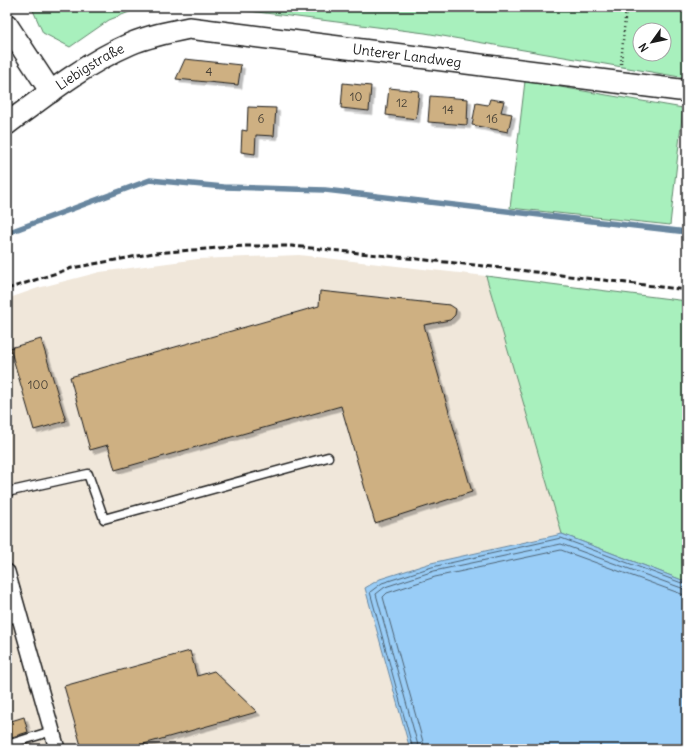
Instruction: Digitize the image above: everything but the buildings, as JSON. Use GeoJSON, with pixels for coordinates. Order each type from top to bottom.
{"type":"FeatureCollection","features":[{"type":"Feature","properties":{"kind":"main road","name":"Liebigstraße"},"geometry":{"type":"LineString","coordinates":[[7,25],[51,92]]}},
{"type":"Feature","properties":{"kind":"main road","name":"Unterer Landweg"},"geometry":{"type":"LineString","coordinates":[[130,44],[152,36],[173,31],[189,28],[202,28],[687,90]]}},
{"type":"Feature","properties":{"kind":"main road","name":"Liebigstraße"},"geometry":{"type":"LineString","coordinates":[[7,124],[103,57],[130,44]]}},
{"type":"Feature","properties":{"kind":"street"},"geometry":{"type":"LineString","coordinates":[[7,572],[13,618],[57,749]]}},
{"type":"Feature","properties":{"kind":"lane"},"geometry":{"type":"LineString","coordinates":[[7,492],[88,474],[104,519],[328,457]]}},
{"type":"Feature","properties":{"kind":"lane"},"geometry":{"type":"LineString","coordinates":[[7,746],[52,731]]}},
{"type":"Feature","properties":{"kind":"path"},"geometry":{"type":"LineString","coordinates":[[619,82],[626,7]]}},
{"type":"Feature","properties":{"kind":"shaded area"},"geometry":{"type":"Polygon","coordinates":[[[299,255],[486,276],[562,534],[431,563],[365,588],[410,749],[7,749],[7,299],[38,288],[100,272],[198,259],[299,255]]]}},
{"type":"Feature","properties":{"kind":"green space"},"geometry":{"type":"Polygon","coordinates":[[[142,7],[109,20],[70,47],[43,33],[32,8],[142,7]]]}},
{"type":"Feature","properties":{"kind":"green space"},"geometry":{"type":"Polygon","coordinates":[[[217,7],[687,7],[686,78],[425,33],[217,7]]]}},
{"type":"Feature","properties":{"kind":"green space"},"geometry":{"type":"Polygon","coordinates":[[[525,81],[683,108],[670,225],[510,208],[525,81]]]}},
{"type":"Feature","properties":{"kind":"green space"},"geometry":{"type":"Polygon","coordinates":[[[486,276],[687,301],[687,582],[562,534],[486,276]]]}},
{"type":"Feature","properties":{"kind":"water"},"geometry":{"type":"Polygon","coordinates":[[[562,534],[687,582],[687,749],[410,749],[365,588],[380,579],[431,563],[562,534]]]}},
{"type":"Feature","properties":{"kind":"waterway"},"geometry":{"type":"LineString","coordinates":[[7,233],[150,180],[224,187],[325,190],[687,232]]}},
{"type":"Feature","properties":{"kind":"railway"},"geometry":{"type":"LineString","coordinates":[[7,289],[72,268],[154,253],[244,246],[292,246],[484,266],[687,290]]}}]}
